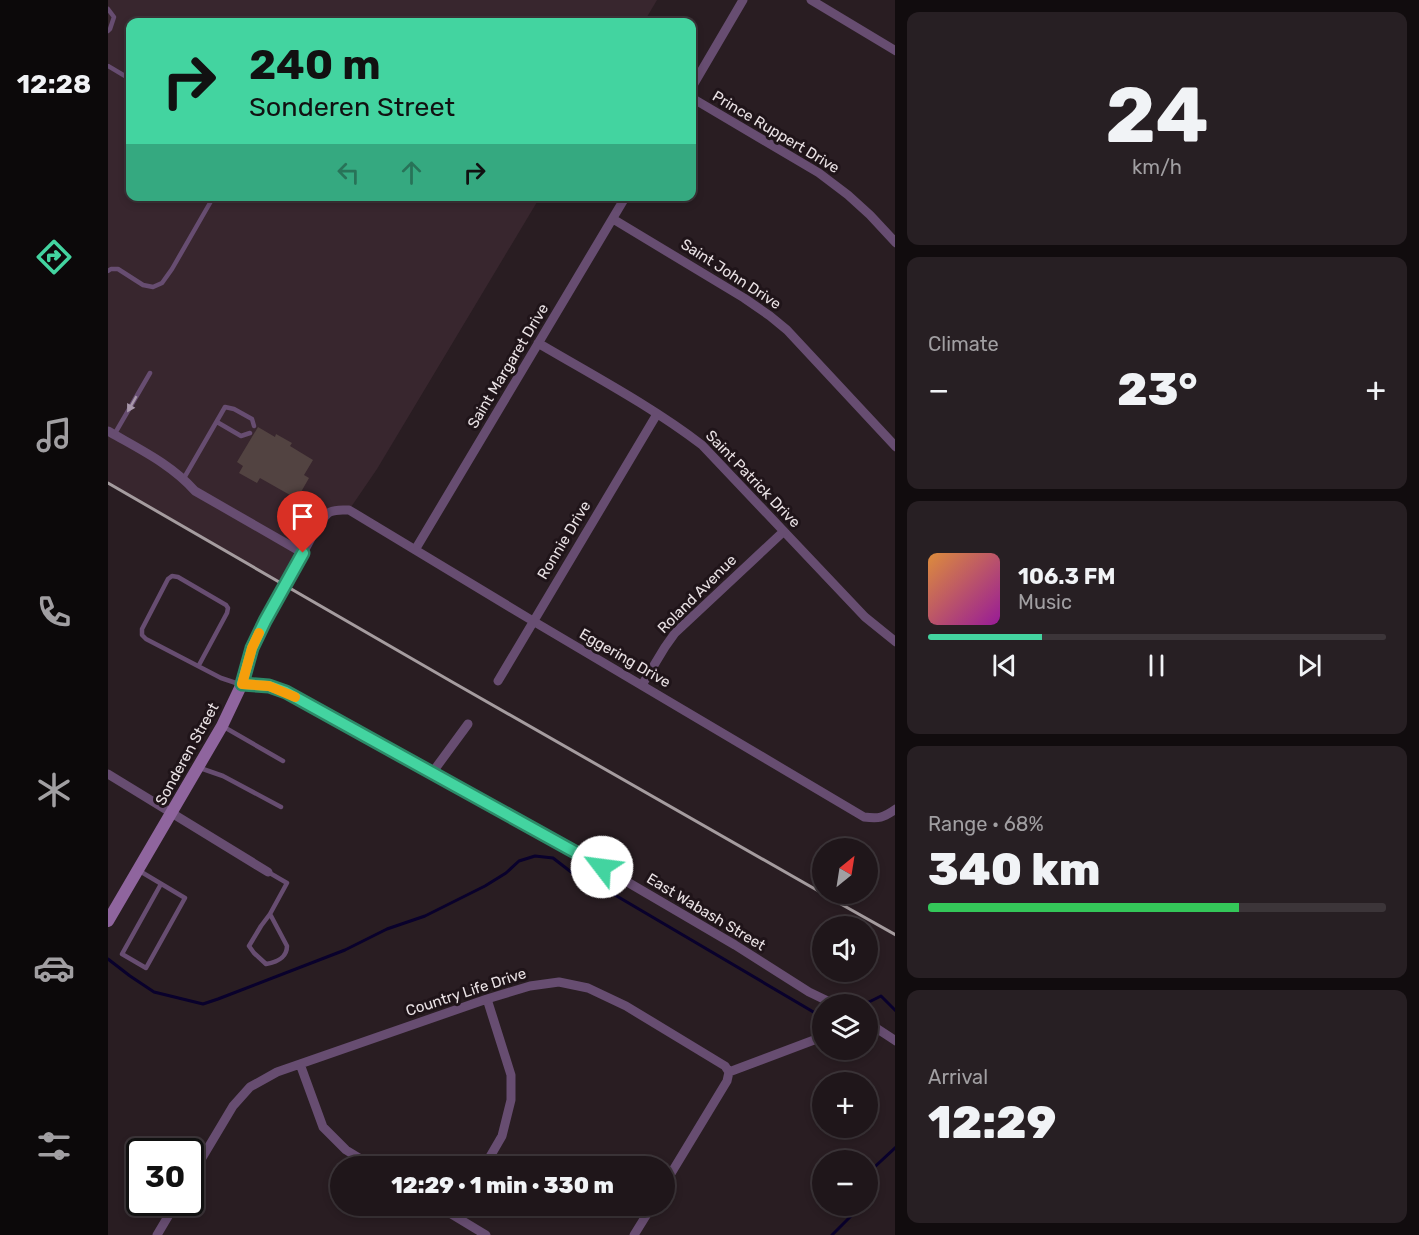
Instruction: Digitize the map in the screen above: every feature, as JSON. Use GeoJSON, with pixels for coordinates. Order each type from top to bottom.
{"type":"FeatureCollection","features":[{"type":"Feature","properties":{"kind":"street"},"geometry":{"type":"LineString","coordinates":[[696,80],[743,0]]}},
{"type":"Feature","properties":{"kind":"street"},"geometry":{"type":"LineString","coordinates":[[811,0],[895,50]]}},
{"type":"Feature","properties":{"kind":"street","name":"Prince Ruppert Drive"},"geometry":{"type":"LineString","coordinates":[[696,100],[819,173],[848,195],[895,242]]}},
{"type":"Feature","properties":{"kind":"street","name":"Saint Margaret Drive"},"geometry":{"type":"LineString","coordinates":[[415,550],[623,201]]}},
{"type":"Feature","properties":{"kind":"street","name":"Saint John Drive"},"geometry":{"type":"LineString","coordinates":[[613,219],[744,297],[770,316],[787,330],[895,446]]}},
{"type":"Feature","properties":{"kind":"street","name":"Saint Patrick Drive"},"geometry":{"type":"LineString","coordinates":[[538,343],[657,414],[702,445],[865,617],[895,641]]}},
{"type":"Feature","properties":{"kind":"street","name":"Ronnie Drive"},"geometry":{"type":"LineString","coordinates":[[498,681],[657,414]]}},
{"type":"Feature","properties":{"kind":"street"},"geometry":{"type":"LineString","coordinates":[[111,433],[172,469],[195,491],[303,553]]}},
{"type":"Feature","properties":{"kind":"street","name":"Eggering Drive"},"geometry":{"type":"LineString","coordinates":[[340,509],[349,510],[864,817],[877,819],[895,810]]}},
{"type":"Feature","properties":{"kind":"street","name":"Sonderen Street"},"geometry":{"type":"LineString","coordinates":[[108,921],[222,726],[242,684],[252,648],[303,553],[324,518],[340,509]]}},
{"type":"Feature","properties":{"kind":"street","name":"Roland Avenue"},"geometry":{"type":"LineString","coordinates":[[642,685],[675,633],[783,532]]}},
{"type":"Feature","properties":{"kind":"street","name":"East Wabash Street"},"geometry":{"type":"LineString","coordinates":[[242,684],[269,686],[286,692],[583,856],[735,945],[813,994]]}},
{"type":"Feature","properties":{"kind":"street"},"geometry":{"type":"LineString","coordinates":[[432,773],[468,724]]}},
{"type":"Feature","properties":{"kind":"street"},"geometry":{"type":"LineString","coordinates":[[108,774],[268,872]]}},
{"type":"Feature","properties":{"kind":"street","name":"Country Life Drive"},"geometry":{"type":"LineString","coordinates":[[204,1155],[233,1106],[250,1087],[277,1072],[530,986],[560,982],[588,988],[626,1006],[725,1066],[729,1072]]}},
{"type":"Feature","properties":{"kind":"street"},"geometry":{"type":"LineString","coordinates":[[487,999],[511,1075],[511,1100],[502,1136],[490,1156]]}},
{"type":"Feature","properties":{"kind":"street"},"geometry":{"type":"LineString","coordinates":[[878,1029],[895,1040]]}},
{"type":"Feature","properties":{"kind":"street"},"geometry":{"type":"LineString","coordinates":[[675,1167],[727,1081],[729,1072],[812,1041]]}},
{"type":"Feature","properties":{"kind":"street"},"geometry":{"type":"LineString","coordinates":[[300,1064],[323,1127],[346,1150],[356,1156]]}},
{"type":"Feature","properties":{"kind":"street"},"geometry":{"type":"LineString","coordinates":[[157,1235],[168,1216]]}},
{"type":"Feature","properties":{"kind":"street"},"geometry":{"type":"LineString","coordinates":[[455,1216],[486,1235]]}},
{"type":"Feature","properties":{"kind":"street"},"geometry":{"type":"LineString","coordinates":[[634,1235],[646,1216]]}},
{"type":"Feature","properties":{"kind":"lane"},"geometry":{"type":"LineString","coordinates":[[108,9],[114,17],[108,31]]}},
{"type":"Feature","properties":{"kind":"lane"},"geometry":{"type":"LineString","coordinates":[[108,66],[126,77]]}},
{"type":"Feature","properties":{"kind":"lane"},"geometry":{"type":"LineString","coordinates":[[108,271],[118,269],[142,285],[153,287],[162,283],[211,201]]}},
{"type":"Feature","properties":{"kind":"lane"},"geometry":{"type":"LineString","coordinates":[[111,433],[150,373]]}},
{"type":"Feature","properties":{"kind":"lane"},"geometry":{"type":"LineString","coordinates":[[184,478],[225,407],[234,409],[252,419],[254,426]]}},
{"type":"Feature","properties":{"kind":"lane"},"geometry":{"type":"LineString","coordinates":[[216,422],[241,436],[250,433]]}},
{"type":"Feature","properties":{"kind":"lane"},"geometry":{"type":"LineString","coordinates":[[199,665],[228,608],[178,577],[172,576],[168,579],[142,629],[142,634],[146,639],[221,678],[242,684]]}},
{"type":"Feature","properties":{"kind":"lane"},"geometry":{"type":"LineString","coordinates":[[222,726],[283,761]]}},
{"type":"Feature","properties":{"kind":"lane"},"geometry":{"type":"LineString","coordinates":[[198,767],[223,776],[281,807]]}},
{"type":"Feature","properties":{"kind":"lane"},"geometry":{"type":"LineString","coordinates":[[138,870],[185,898],[146,968],[122,954],[161,884]]}},
{"type":"Feature","properties":{"kind":"lane"},"geometry":{"type":"LineString","coordinates":[[268,872],[287,883],[249,946],[266,964],[279,961],[287,951],[287,946],[270,914]]}},
{"type":"Feature","properties":{"kind":"shaded area"},"geometry":{"type":"Polygon","coordinates":[[[108,0],[657,0],[646,18],[126,18],[126,201],[538,201],[377,469],[349,510],[330,512],[284,585],[108,483],[108,0]]]}},
{"type":"Feature","properties":{"kind":"building"},"geometry":{"type":"Polygon","coordinates":[[[258,427],[275,437],[276,434],[292,443],[290,446],[313,460],[304,475],[309,478],[297,499],[260,478],[257,483],[239,473],[243,466],[237,462],[258,427]]]}},
{"type":"Feature","properties":{"kind":"waterway"},"geometry":{"type":"LineString","coordinates":[[108,959],[154,992],[203,1004],[345,950],[387,929],[425,916],[485,886],[506,873],[519,861],[535,856],[553,858],[575,875],[598,885],[812,1011]]}},
{"type":"Feature","properties":{"kind":"waterway"},"geometry":{"type":"LineString","coordinates":[[878,998],[881,996],[895,1010]]}},
{"type":"Feature","properties":{"kind":"waterway"},"geometry":{"type":"LineString","coordinates":[[878,1164],[895,1148]]}},
{"type":"Feature","properties":{"kind":"waterway"},"geometry":{"type":"LineString","coordinates":[[832,1235],[851,1216]]}},
{"type":"Feature","properties":{"kind":"railway"},"geometry":{"type":"LineString","coordinates":[[108,483],[812,887]]}},
{"type":"Feature","properties":{"kind":"railway"},"geometry":{"type":"LineString","coordinates":[[841,904],[895,934]]}},
{"type":"Feature","properties":{"kind":"slow traffic"},"geometry":{"type":"LineString","coordinates":[[259,633],[252,648],[242,684],[269,686],[295,697]]}},
{"type":"Feature","properties":{"kind":"route"},"geometry":{"type":"LineString","coordinates":[[303,553],[252,648],[242,684],[269,686],[286,692],[602,867]]}}]}
